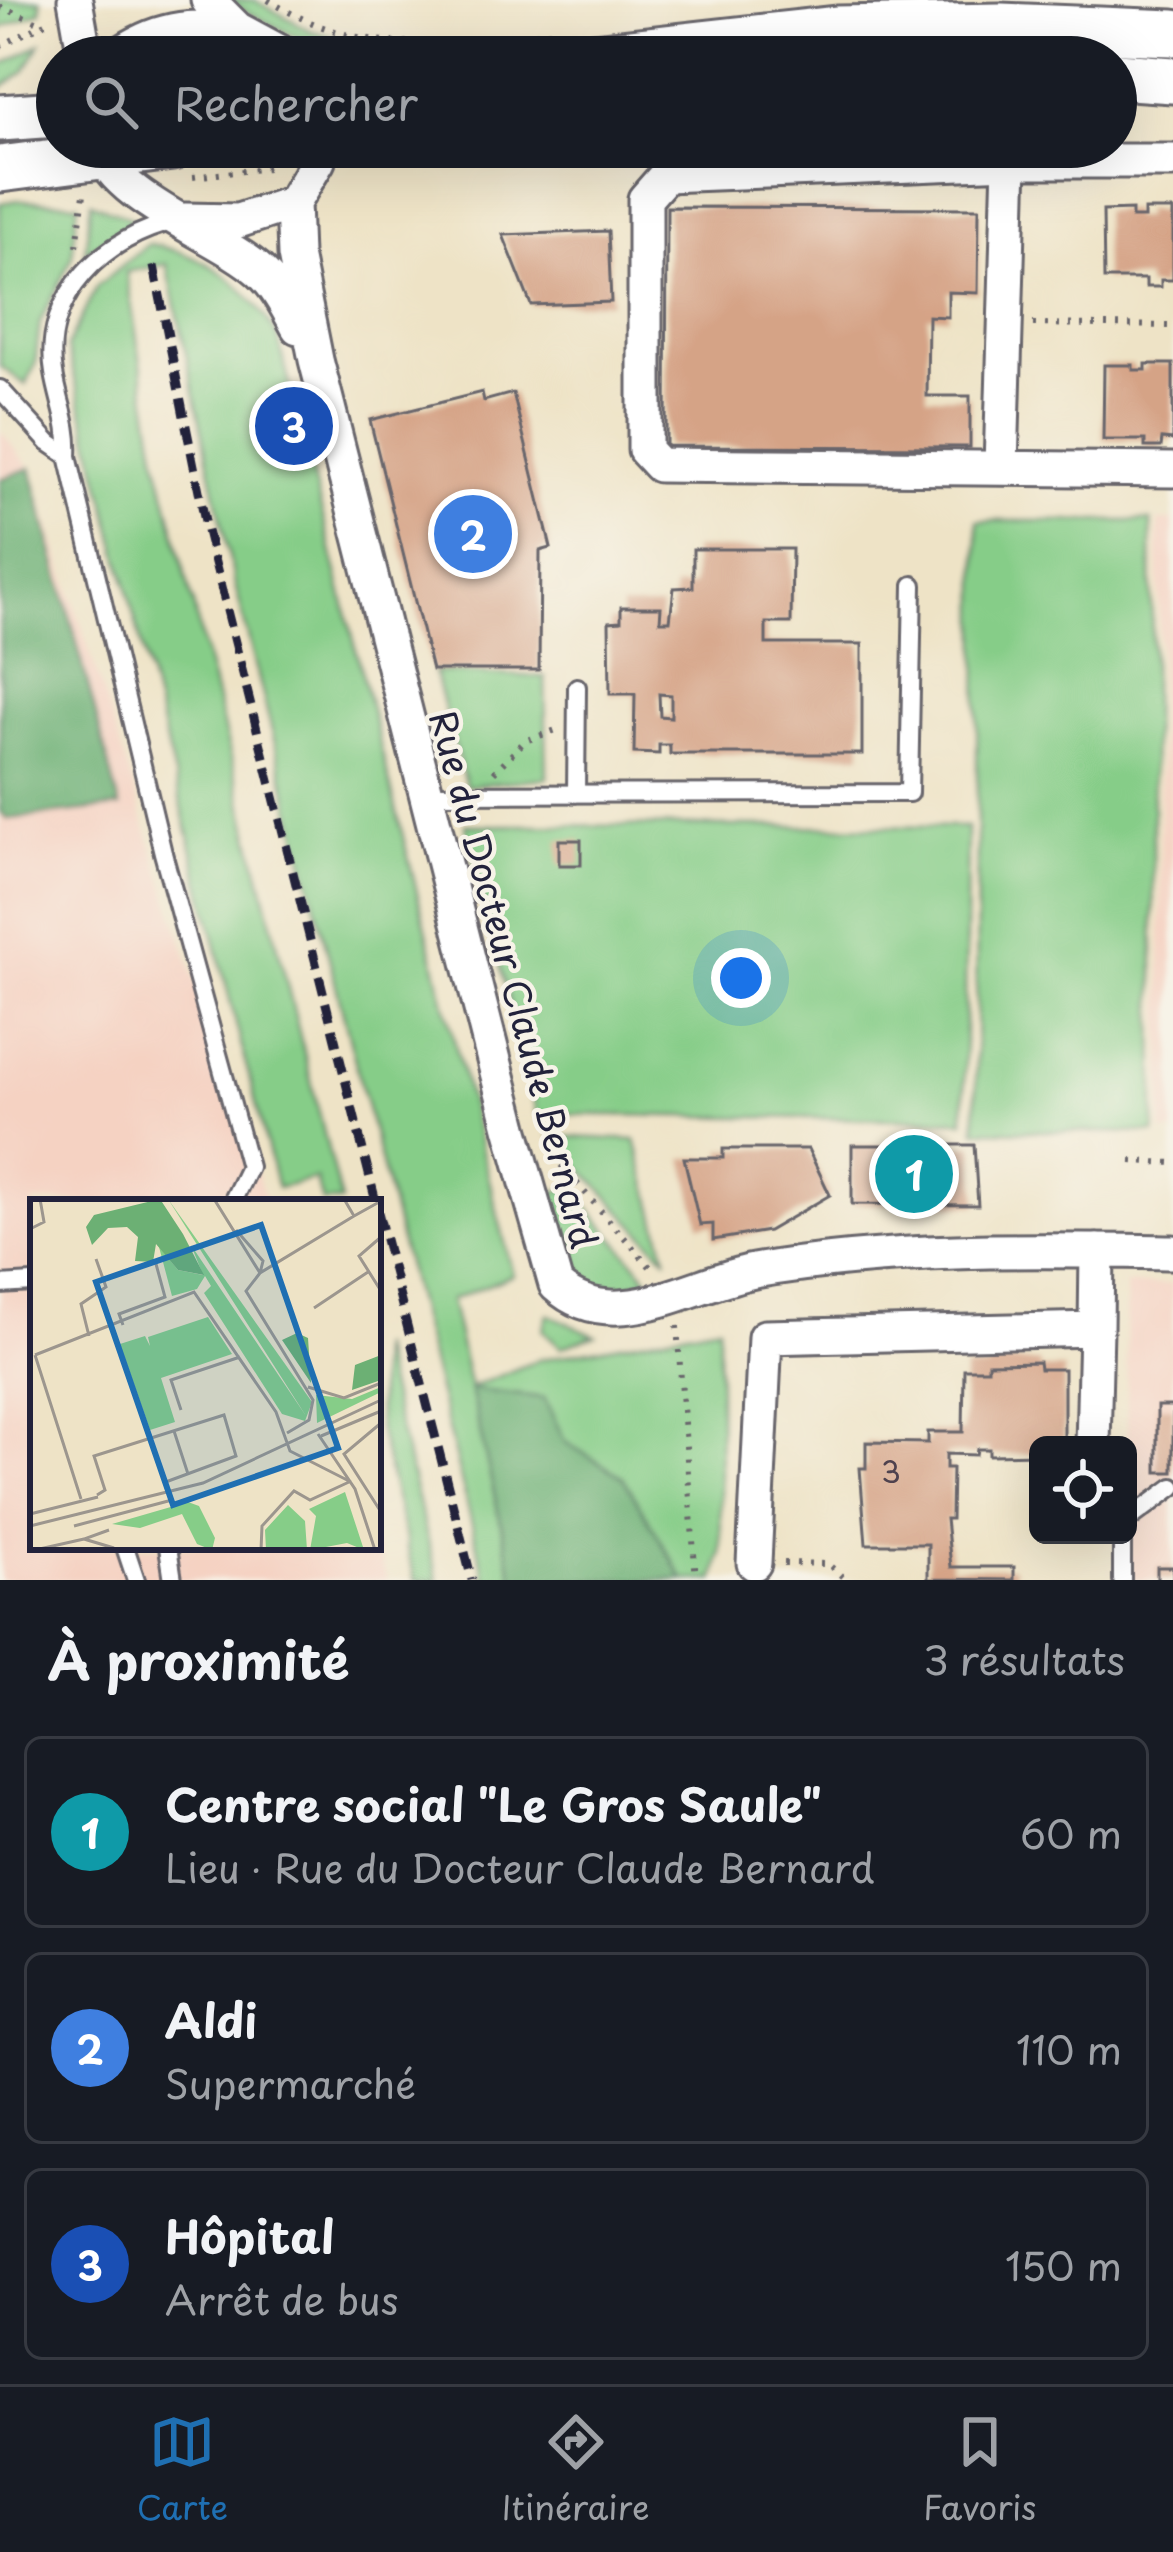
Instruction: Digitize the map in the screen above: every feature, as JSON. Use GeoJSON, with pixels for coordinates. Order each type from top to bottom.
{"type":"FeatureCollection","features":[{"type":"Feature","properties":{"kind":"main road"},"geometry":{"type":"LineString","coordinates":[[774,36],[837,29],[1000,26],[1173,33]]}},
{"type":"Feature","properties":{"kind":"main road"},"geometry":{"type":"LineString","coordinates":[[1137,77],[1173,80]]}},
{"type":"Feature","properties":{"kind":"main road"},"geometry":{"type":"LineString","coordinates":[[0,118],[36,115]]}},
{"type":"Feature","properties":{"kind":"main road"},"geometry":{"type":"LineString","coordinates":[[0,169],[36,163]]}},
{"type":"Feature","properties":{"kind":"street"},"geometry":{"type":"LineString","coordinates":[[208,0],[250,36]]}},
{"type":"Feature","properties":{"kind":"street"},"geometry":{"type":"LineString","coordinates":[[149,36],[193,25],[237,29]]}},
{"type":"Feature","properties":{"kind":"street"},"geometry":{"type":"LineString","coordinates":[[1137,161],[1173,161]]}},
{"type":"Feature","properties":{"kind":"street","name":"Rue du Docteur Claude Bernard"},"geometry":{"type":"LineString","coordinates":[[114,168],[132,189],[268,279],[316,360]]}},
{"type":"Feature","properties":{"kind":"street"},"geometry":{"type":"LineString","coordinates":[[183,220],[238,221],[293,203],[314,168]]}},
{"type":"Feature","properties":{"kind":"street"},"geometry":{"type":"LineString","coordinates":[[838,168],[666,175],[645,199],[649,459],[659,465],[1173,470]]}},
{"type":"Feature","properties":{"kind":"street"},"geometry":{"type":"LineString","coordinates":[[1001,467],[1010,168]]}},
{"type":"Feature","properties":{"kind":"street","name":"Rue du Docteur Claude Bernard"},"geometry":{"type":"LineString","coordinates":[[293,203],[295,255],[316,360],[424,794],[556,1285],[574,1302],[616,1309],[749,1272],[905,1250],[1173,1252]]}},
{"type":"Feature","properties":{"kind":"street"},"geometry":{"type":"LineString","coordinates":[[1094,1436],[1097,1251]]}},
{"type":"Feature","properties":{"kind":"street"},"geometry":{"type":"LineString","coordinates":[[754,1563],[765,1337],[1096,1329]]}},
{"type":"Feature","properties":{"kind":"lane"},"geometry":{"type":"LineString","coordinates":[[183,220],[122,238],[88,266],[71,292],[52,355],[70,427],[68,456],[163,853],[249,1167],[233,1199]]}},
{"type":"Feature","properties":{"kind":"lane"},"geometry":{"type":"LineString","coordinates":[[0,388],[49,443],[68,456]]}},
{"type":"Feature","properties":{"kind":"lane"},"geometry":{"type":"LineString","coordinates":[[424,794],[909,793],[913,585]]}},
{"type":"Feature","properties":{"kind":"lane"},"geometry":{"type":"LineString","coordinates":[[576,794],[577,687]]}},
{"type":"Feature","properties":{"kind":"lane"},"geometry":{"type":"LineString","coordinates":[[0,1286],[30,1283]]}},
{"type":"Feature","properties":{"kind":"lane"},"geometry":{"type":"LineString","coordinates":[[1137,1513],[1173,1487]]}},
{"type":"Feature","properties":{"kind":"lane"},"geometry":{"type":"LineString","coordinates":[[1122,1544],[1122,1580]]}},
{"type":"Feature","properties":{"kind":"lane"},"geometry":{"type":"LineString","coordinates":[[126,1550],[136,1580]]}},
{"type":"Feature","properties":{"kind":"lane"},"geometry":{"type":"LineString","coordinates":[[168,1550],[173,1580]]}},
{"type":"Feature","properties":{"kind":"path"},"geometry":{"type":"LineString","coordinates":[[0,7],[57,15]]}},
{"type":"Feature","properties":{"kind":"path"},"geometry":{"type":"LineString","coordinates":[[0,46],[57,15]]}},
{"type":"Feature","properties":{"kind":"path"},"geometry":{"type":"LineString","coordinates":[[1002,323],[1173,326]]}},
{"type":"Feature","properties":{"kind":"path"},"geometry":{"type":"LineString","coordinates":[[474,794],[525,741],[577,723]]}},
{"type":"Feature","properties":{"kind":"path"},"geometry":{"type":"LineString","coordinates":[[511,1127],[538,1140],[674,1294],[696,1580]]}},
{"type":"Feature","properties":{"kind":"path"},"geometry":{"type":"LineString","coordinates":[[1131,1161],[1173,1162]]}},
{"type":"Feature","properties":{"kind":"path"},"geometry":{"type":"LineString","coordinates":[[754,1563],[828,1564],[846,1580]]}},
{"type":"Feature","properties":{"kind":"shaded area"},"geometry":{"type":"Polygon","coordinates":[[[0,430],[31,468],[265,1199],[30,1199],[30,1550],[377,1550],[387,1580],[0,1580],[0,430]]]}},
{"type":"Feature","properties":{"kind":"shaded area"},"geometry":{"type":"Polygon","coordinates":[[[1158,521],[1173,521],[1173,1132],[1162,1132],[1158,521]]]}},
{"type":"Feature","properties":{"kind":"shaded area"},"geometry":{"type":"Polygon","coordinates":[[[1173,1284],[1173,1580],[1122,1580],[1127,1544],[1137,1544],[1137,1436],[1127,1436],[1126,1285],[1173,1284]]]}},
{"type":"Feature","properties":{"kind":"green space"},"geometry":{"type":"Polygon","coordinates":[[[0,0],[41,0],[41,11],[0,29],[0,0]]]}},
{"type":"Feature","properties":{"kind":"green space"},"geometry":{"type":"Polygon","coordinates":[[[226,0],[254,0],[330,36],[298,36],[226,0]]]}},
{"type":"Feature","properties":{"kind":"green space"},"geometry":{"type":"Polygon","coordinates":[[[36,46],[25,71],[0,89],[0,66],[36,46]]]}},
{"type":"Feature","properties":{"kind":"green space"},"geometry":{"type":"Polygon","coordinates":[[[91,202],[135,220],[85,253],[91,202]]]}},
{"type":"Feature","properties":{"kind":"green space"},"geometry":{"type":"Polygon","coordinates":[[[0,203],[78,203],[72,258],[40,322],[35,365],[26,385],[0,366],[0,203]]]}},
{"type":"Feature","properties":{"kind":"green space"},"geometry":{"type":"Polygon","coordinates":[[[148,244],[170,249],[208,264],[240,287],[278,338],[513,1275],[450,1300],[470,1388],[538,1360],[718,1325],[721,1553],[715,1580],[684,1580],[623,1477],[565,1442],[544,1398],[471,1390],[514,1580],[486,1580],[235,585],[167,264],[126,272],[157,459],[340,1199],[321,1199],[316,1179],[277,1188],[67,347],[97,286],[148,244]]]}},
{"type":"Feature","properties":{"kind":"green space"},"geometry":{"type":"Polygon","coordinates":[[[31,468],[120,807],[7,819],[0,812],[0,479],[31,468]]]}},
{"type":"Feature","properties":{"kind":"green space"},"geometry":{"type":"Polygon","coordinates":[[[978,521],[1151,521],[1155,1133],[976,1130],[978,521]]]}},
{"type":"Feature","properties":{"kind":"green space"},"geometry":{"type":"Polygon","coordinates":[[[434,672],[545,677],[547,778],[466,786],[434,672]]]}},
{"type":"Feature","properties":{"kind":"green space"},"geometry":{"type":"Polygon","coordinates":[[[465,825],[967,827],[964,1120],[537,1114],[465,825]]]}},
{"type":"Feature","properties":{"kind":"green space"},"geometry":{"type":"Polygon","coordinates":[[[551,1136],[636,1140],[667,1259],[551,1136]]]}},
{"type":"Feature","properties":{"kind":"green space"},"geometry":{"type":"Polygon","coordinates":[[[565,1189],[583,1201],[649,1279],[602,1288],[576,1271],[567,1256],[550,1193],[565,1189]]]}},
{"type":"Feature","properties":{"kind":"green space"},"geometry":{"type":"Polygon","coordinates":[[[548,1314],[595,1335],[561,1347],[543,1330],[548,1314]]]}},
{"type":"Feature","properties":{"kind":"green space"},"geometry":{"type":"Polygon","coordinates":[[[381,1358],[438,1580],[415,1580],[381,1440],[381,1358]]]}},
{"type":"Feature","properties":{"kind":"green space"},"geometry":{"type":"Polygon","coordinates":[[[470,1389],[544,1398],[565,1442],[623,1477],[684,1580],[514,1580],[470,1389]]]}},
{"type":"Feature","properties":{"kind":"building"},"geometry":{"type":"Polygon","coordinates":[[[667,207],[979,208],[978,293],[948,292],[948,317],[928,316],[927,396],[970,396],[970,447],[666,446],[667,207]]]}},
{"type":"Feature","properties":{"kind":"building"},"geometry":{"type":"Polygon","coordinates":[[[1132,210],[1132,218],[1144,218],[1144,210],[1173,210],[1173,280],[1161,280],[1161,287],[1146,287],[1146,279],[1104,279],[1103,211],[1132,210]]]}},
{"type":"Feature","properties":{"kind":"building"},"geometry":{"type":"Polygon","coordinates":[[[608,231],[611,302],[531,305],[503,235],[608,231]]]}},
{"type":"Feature","properties":{"kind":"building"},"geometry":{"type":"Polygon","coordinates":[[[1146,364],[1173,364],[1173,440],[1162,439],[1161,447],[1145,447],[1145,440],[1103,440],[1104,365],[1146,370],[1146,364]]]}},
{"type":"Feature","properties":{"kind":"building"},"geometry":{"type":"Polygon","coordinates":[[[482,392],[484,401],[513,393],[551,548],[540,551],[539,670],[432,670],[370,420],[482,392]]]}},
{"type":"Feature","properties":{"kind":"building"},"geometry":{"type":"Polygon","coordinates":[[[693,549],[792,549],[791,623],[766,623],[766,644],[862,644],[862,754],[670,754],[670,745],[659,745],[659,754],[634,753],[635,694],[610,694],[609,622],[621,621],[621,607],[661,607],[660,621],[670,621],[674,588],[693,587],[693,549]],[[659,694],[660,716],[671,717],[671,695],[659,694]]]}},
{"type":"Feature","properties":{"kind":"building"},"geometry":{"type":"Polygon","coordinates":[[[559,840],[581,840],[581,865],[559,865],[559,840]]]}},
{"type":"Feature","properties":{"kind":"building"},"geometry":{"type":"Polygon","coordinates":[[[852,1145],[974,1145],[978,1205],[852,1204],[852,1145]]]}},
{"type":"Feature","properties":{"kind":"building"},"geometry":{"type":"Polygon","coordinates":[[[723,1149],[808,1149],[830,1195],[768,1231],[713,1240],[713,1224],[700,1225],[684,1158],[723,1158],[723,1149]]]}},
{"type":"Feature","properties":{"kind":"building"},"geometry":{"type":"Polygon","coordinates":[[[1039,1362],[1040,1369],[1064,1369],[1064,1436],[1029,1436],[1029,1454],[989,1455],[989,1449],[977,1449],[976,1455],[946,1454],[946,1468],[952,1468],[951,1519],[946,1519],[951,1567],[1014,1567],[1014,1580],[928,1579],[928,1544],[866,1544],[860,1468],[866,1468],[866,1442],[928,1443],[928,1432],[963,1432],[964,1369],[988,1369],[988,1363],[1039,1362]]]}},
{"type":"Feature","properties":{"kind":"building"},"geometry":{"type":"Polygon","coordinates":[[[1157,1406],[1173,1406],[1173,1472],[1157,1472],[1157,1406]]]}},
{"type":"Feature","properties":{"kind":"building"},"geometry":{"type":"Polygon","coordinates":[[[1157,1567],[1173,1567],[1173,1580],[1157,1580],[1157,1567]]]}},
{"type":"Feature","properties":{"kind":"railway"},"geometry":{"type":"LineString","coordinates":[[154,266],[207,531],[375,1199]]}},
{"type":"Feature","properties":{"kind":"railway"},"geometry":{"type":"LineString","coordinates":[[381,1224],[472,1580]]}},
{"type":"Feature","properties":{"kind":"place","name":"Hôpital"},"geometry":{"type":"Point","coordinates":[294,426]}},
{"type":"Feature","properties":{"kind":"place","name":"Aldi"},"geometry":{"type":"Point","coordinates":[473,534]}},
{"type":"Feature","properties":{"kind":"place","name":"Centre social \"Le Gros Saule\""},"geometry":{"type":"Point","coordinates":[914,1174]}}]}
